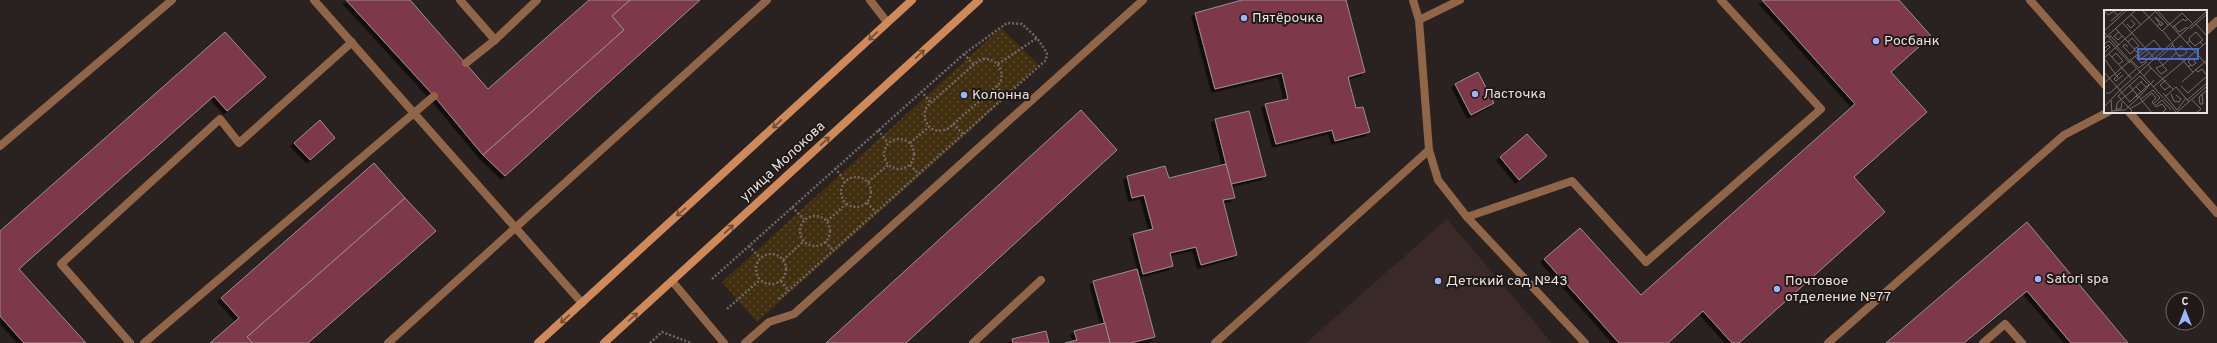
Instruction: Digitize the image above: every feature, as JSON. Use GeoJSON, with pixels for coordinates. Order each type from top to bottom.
{"type":"FeatureCollection","features":[{"type":"Feature","properties":{"kind":"main road"},"geometry":{"type":"LineString","coordinates":[[538,343],[912,0]]}},
{"type":"Feature","properties":{"kind":"main road","name":"улица Молокова"},"geometry":{"type":"LineString","coordinates":[[604,343],[979,0]]}},
{"type":"Feature","properties":{"kind":"street"},"geometry":{"type":"LineString","coordinates":[[0,146],[172,0]]}},
{"type":"Feature","properties":{"kind":"street"},"geometry":{"type":"LineString","coordinates":[[314,0],[582,303]]}},
{"type":"Feature","properties":{"kind":"street"},"geometry":{"type":"LineString","coordinates":[[460,0],[495,40]]}},
{"type":"Feature","properties":{"kind":"street"},"geometry":{"type":"LineString","coordinates":[[466,63],[495,40],[537,0]]}},
{"type":"Feature","properties":{"kind":"street"},"geometry":{"type":"LineString","coordinates":[[388,343],[767,0]]}},
{"type":"Feature","properties":{"kind":"street"},"geometry":{"type":"LineString","coordinates":[[870,0],[887,22]]}},
{"type":"Feature","properties":{"kind":"street"},"geometry":{"type":"LineString","coordinates":[[745,343],[769,322],[794,314],[1143,0]]}},
{"type":"Feature","properties":{"kind":"street"},"geometry":{"type":"LineString","coordinates":[[1413,0],[1419,20],[1429,150],[1438,180],[1468,217],[1585,343]]}},
{"type":"Feature","properties":{"kind":"street"},"geometry":{"type":"LineString","coordinates":[[1419,20],[1460,0]]}},
{"type":"Feature","properties":{"kind":"street"},"geometry":{"type":"LineString","coordinates":[[1468,217],[1572,181],[1646,262],[1821,109],[1721,0]]}},
{"type":"Feature","properties":{"kind":"street"},"geometry":{"type":"LineString","coordinates":[[2030,0],[2104,84]]}},
{"type":"Feature","properties":{"kind":"street"},"geometry":{"type":"LineString","coordinates":[[2207,30],[2217,21]]}},
{"type":"Feature","properties":{"kind":"street"},"geometry":{"type":"LineString","coordinates":[[130,343],[60,264],[220,119],[239,143],[352,42]]}},
{"type":"Feature","properties":{"kind":"street"},"geometry":{"type":"LineString","coordinates":[[144,343],[434,96]]}},
{"type":"Feature","properties":{"kind":"street"},"geometry":{"type":"LineString","coordinates":[[1828,343],[2064,135],[2106,113]]}},
{"type":"Feature","properties":{"kind":"street"},"geometry":{"type":"LineString","coordinates":[[2130,113],[2217,213]]}},
{"type":"Feature","properties":{"kind":"street"},"geometry":{"type":"LineString","coordinates":[[1215,343],[1429,150]]}},
{"type":"Feature","properties":{"kind":"street"},"geometry":{"type":"LineString","coordinates":[[973,343],[1041,280]]}},
{"type":"Feature","properties":{"kind":"street"},"geometry":{"type":"LineString","coordinates":[[672,281],[724,343]]}},
{"type":"Feature","properties":{"kind":"street"},"geometry":{"type":"LineString","coordinates":[[1983,343],[2005,324],[2022,343]]}},
{"type":"Feature","properties":{"kind":"path"},"geometry":{"type":"LineString","coordinates":[[712,279],[834,168],[964,54],[1011,22],[1022,24],[1037,38],[1047,53],[1046,60],[774,304]]}},
{"type":"Feature","properties":{"kind":"path"},"geometry":{"type":"LineString","coordinates":[[998,64],[1037,38]]}},
{"type":"Feature","properties":{"kind":"path"},"geometry":{"type":"LineString","coordinates":[[964,54],[974,65]]}},
{"type":"Feature","properties":{"kind":"path"},"geometry":{"type":"LineString","coordinates":[[983,59],[988,59],[998,64],[1002,74],[1000,83],[953,124],[940,131],[929,127],[924,116],[927,106],[974,65],[983,59]]}},
{"type":"Feature","properties":{"kind":"path"},"geometry":{"type":"LineString","coordinates":[[996,86],[1005,96]]}},
{"type":"Feature","properties":{"kind":"path"},"geometry":{"type":"LineString","coordinates":[[921,91],[931,103]]}},
{"type":"Feature","properties":{"kind":"path"},"geometry":{"type":"LineString","coordinates":[[953,124],[963,134]]}},
{"type":"Feature","properties":{"kind":"path"},"geometry":{"type":"LineString","coordinates":[[910,143],[929,127]]}},
{"type":"Feature","properties":{"kind":"path"},"geometry":{"type":"LineString","coordinates":[[878,130],[888,142]]}},
{"type":"Feature","properties":{"kind":"path"},"geometry":{"type":"LineString","coordinates":[[901,138],[910,143],[914,153],[910,164],[900,169],[888,164],[883,155],[884,149],[888,142],[901,138]]}},
{"type":"Feature","properties":{"kind":"path"},"geometry":{"type":"LineString","coordinates":[[868,182],[888,164]]}},
{"type":"Feature","properties":{"kind":"path"},"geometry":{"type":"LineString","coordinates":[[910,164],[919,174]]}},
{"type":"Feature","properties":{"kind":"path"},"geometry":{"type":"LineString","coordinates":[[834,168],[845,181]]}},
{"type":"Feature","properties":{"kind":"path"},"geometry":{"type":"LineString","coordinates":[[853,177],[858,177],[868,182],[872,191],[867,203],[857,208],[846,204],[841,193],[845,181],[853,177]]}},
{"type":"Feature","properties":{"kind":"path"},"geometry":{"type":"LineString","coordinates":[[867,203],[876,212]]}},
{"type":"Feature","properties":{"kind":"path"},"geometry":{"type":"LineString","coordinates":[[827,221],[846,204]]}},
{"type":"Feature","properties":{"kind":"path"},"geometry":{"type":"LineString","coordinates":[[792,207],[804,220]]}},
{"type":"Feature","properties":{"kind":"path"},"geometry":{"type":"LineString","coordinates":[[816,215],[827,221],[830,230],[825,242],[815,246],[804,242],[799,232],[804,220],[816,215]]}},
{"type":"Feature","properties":{"kind":"path"},"geometry":{"type":"LineString","coordinates":[[783,260],[804,242]]}},
{"type":"Feature","properties":{"kind":"path"},"geometry":{"type":"LineString","coordinates":[[825,242],[833,250]]}},
{"type":"Feature","properties":{"kind":"path"},"geometry":{"type":"LineString","coordinates":[[749,246],[760,258]]}},
{"type":"Feature","properties":{"kind":"path"},"geometry":{"type":"LineString","coordinates":[[772,254],[783,260],[786,273],[781,281],[772,285],[760,280],[755,270],[760,258],[772,254]]}},
{"type":"Feature","properties":{"kind":"path"},"geometry":{"type":"LineString","coordinates":[[727,309],[760,280]]}},
{"type":"Feature","properties":{"kind":"path"},"geometry":{"type":"LineString","coordinates":[[781,281],[789,290]]}},
{"type":"Feature","properties":{"kind":"path"},"geometry":{"type":"LineString","coordinates":[[650,343],[662,332],[691,343]]}},
{"type":"Feature","properties":{"kind":"shaded area"},"geometry":{"type":"Polygon","coordinates":[[[1001,28],[1039,65],[964,136],[757,322],[722,282],[1001,28]]]}},
{"type":"Feature","properties":{"kind":"shaded area","name":"Детский сад №43"},"geometry":{"type":"Polygon","coordinates":[[[1447,219],[1552,343],[1306,343],[1447,219]]]}},
{"type":"Feature","properties":{"kind":"building"},"geometry":{"type":"Polygon","coordinates":[[[346,0],[410,0],[488,89],[589,0],[630,0],[612,16],[624,30],[483,155],[434,96],[346,0]]]}},
{"type":"Feature","properties":{"kind":"building"},"geometry":{"type":"Polygon","coordinates":[[[630,0],[700,0],[505,176],[483,155],[624,30],[612,16],[630,0]]]}},
{"type":"Feature","properties":{"kind":"building"},"geometry":{"type":"Polygon","coordinates":[[[1242,0],[1346,0],[1365,72],[1348,77],[1356,108],[1363,107],[1370,132],[1335,141],[1332,130],[1276,144],[1265,104],[1288,99],[1282,73],[1215,89],[1195,13],[1242,0]]]}},
{"type":"Feature","properties":{"kind":"building"},"geometry":{"type":"Polygon","coordinates":[[[1762,0],[1899,0],[1931,36],[1891,72],[1927,112],[1854,177],[1885,212],[1739,343],[1732,343],[1703,311],[1668,343],[1619,343],[1544,259],[1580,228],[1641,295],[1855,104],[1762,0]]]}},
{"type":"Feature","properties":{"kind":"building"},"geometry":{"type":"Polygon","coordinates":[[[225,32],[266,77],[227,111],[214,96],[19,269],[86,343],[24,343],[0,316],[0,231],[225,32]]]}},
{"type":"Feature","properties":{"kind":"building","name":"Ласточка"},"geometry":{"type":"Polygon","coordinates":[[[1478,72],[1494,103],[1471,115],[1455,84],[1478,72]]]}},
{"type":"Feature","properties":{"kind":"building"},"geometry":{"type":"Polygon","coordinates":[[[1081,110],[1117,150],[906,343],[826,343],[1081,110]]]}},
{"type":"Feature","properties":{"kind":"building"},"geometry":{"type":"Polygon","coordinates":[[[1249,111],[1266,176],[1231,184],[1215,119],[1249,111]]]}},
{"type":"Feature","properties":{"kind":"building"},"geometry":{"type":"Polygon","coordinates":[[[320,120],[335,138],[310,160],[294,143],[320,120]]]}},
{"type":"Feature","properties":{"kind":"building"},"geometry":{"type":"Polygon","coordinates":[[[1527,134],[1547,156],[1519,180],[1500,157],[1527,134]]]}},
{"type":"Feature","properties":{"kind":"building"},"geometry":{"type":"Polygon","coordinates":[[[374,163],[405,198],[247,337],[253,343],[210,343],[239,318],[221,298],[374,163]]]}},
{"type":"Feature","properties":{"kind":"building"},"geometry":{"type":"Polygon","coordinates":[[[1226,164],[1235,198],[1223,200],[1237,255],[1201,265],[1196,247],[1170,253],[1173,266],[1143,274],[1133,234],[1153,229],[1144,195],[1132,198],[1127,176],[1165,166],[1169,178],[1226,164]]]}},
{"type":"Feature","properties":{"kind":"building"},"geometry":{"type":"Polygon","coordinates":[[[405,198],[436,231],[308,343],[253,343],[247,337],[405,198]]]}},
{"type":"Feature","properties":{"kind":"building"},"geometry":{"type":"Polygon","coordinates":[[[2027,222],[2128,343],[2071,343],[2027,291],[1964,343],[1886,343],[2027,222]]]}},
{"type":"Feature","properties":{"kind":"building"},"geometry":{"type":"Polygon","coordinates":[[[1137,269],[1155,337],[1130,343],[1110,343],[1093,281],[1137,269]]]}},
{"type":"Feature","properties":{"kind":"building"},"geometry":{"type":"Polygon","coordinates":[[[1105,323],[1110,343],[1065,343],[1077,340],[1074,331],[1105,323]]]}},
{"type":"Feature","properties":{"kind":"building"},"geometry":{"type":"Polygon","coordinates":[[[1046,331],[1049,343],[1013,343],[1012,339],[1046,331]]]}},
{"type":"Feature","properties":{"kind":"place","name":"Пятёрочка"},"geometry":{"type":"Point","coordinates":[1244,18]}},
{"type":"Feature","properties":{"kind":"place","name":"Росбанк"},"geometry":{"type":"Point","coordinates":[1876,41]}},
{"type":"Feature","properties":{"kind":"place","name":"Ласточка"},"geometry":{"type":"Point","coordinates":[1475,94]}},
{"type":"Feature","properties":{"kind":"place","name":"Колонна"},"geometry":{"type":"Point","coordinates":[964,95]}},
{"type":"Feature","properties":{"kind":"place","name":"Satori spa"},"geometry":{"type":"Point","coordinates":[2038,279]}},
{"type":"Feature","properties":{"kind":"place","name":"Детский сад №43"},"geometry":{"type":"Point","coordinates":[1438,281]}},
{"type":"Feature","properties":{"kind":"place","name":"Почтовое отделение №77"},"geometry":{"type":"Point","coordinates":[1777,289]}}]}
